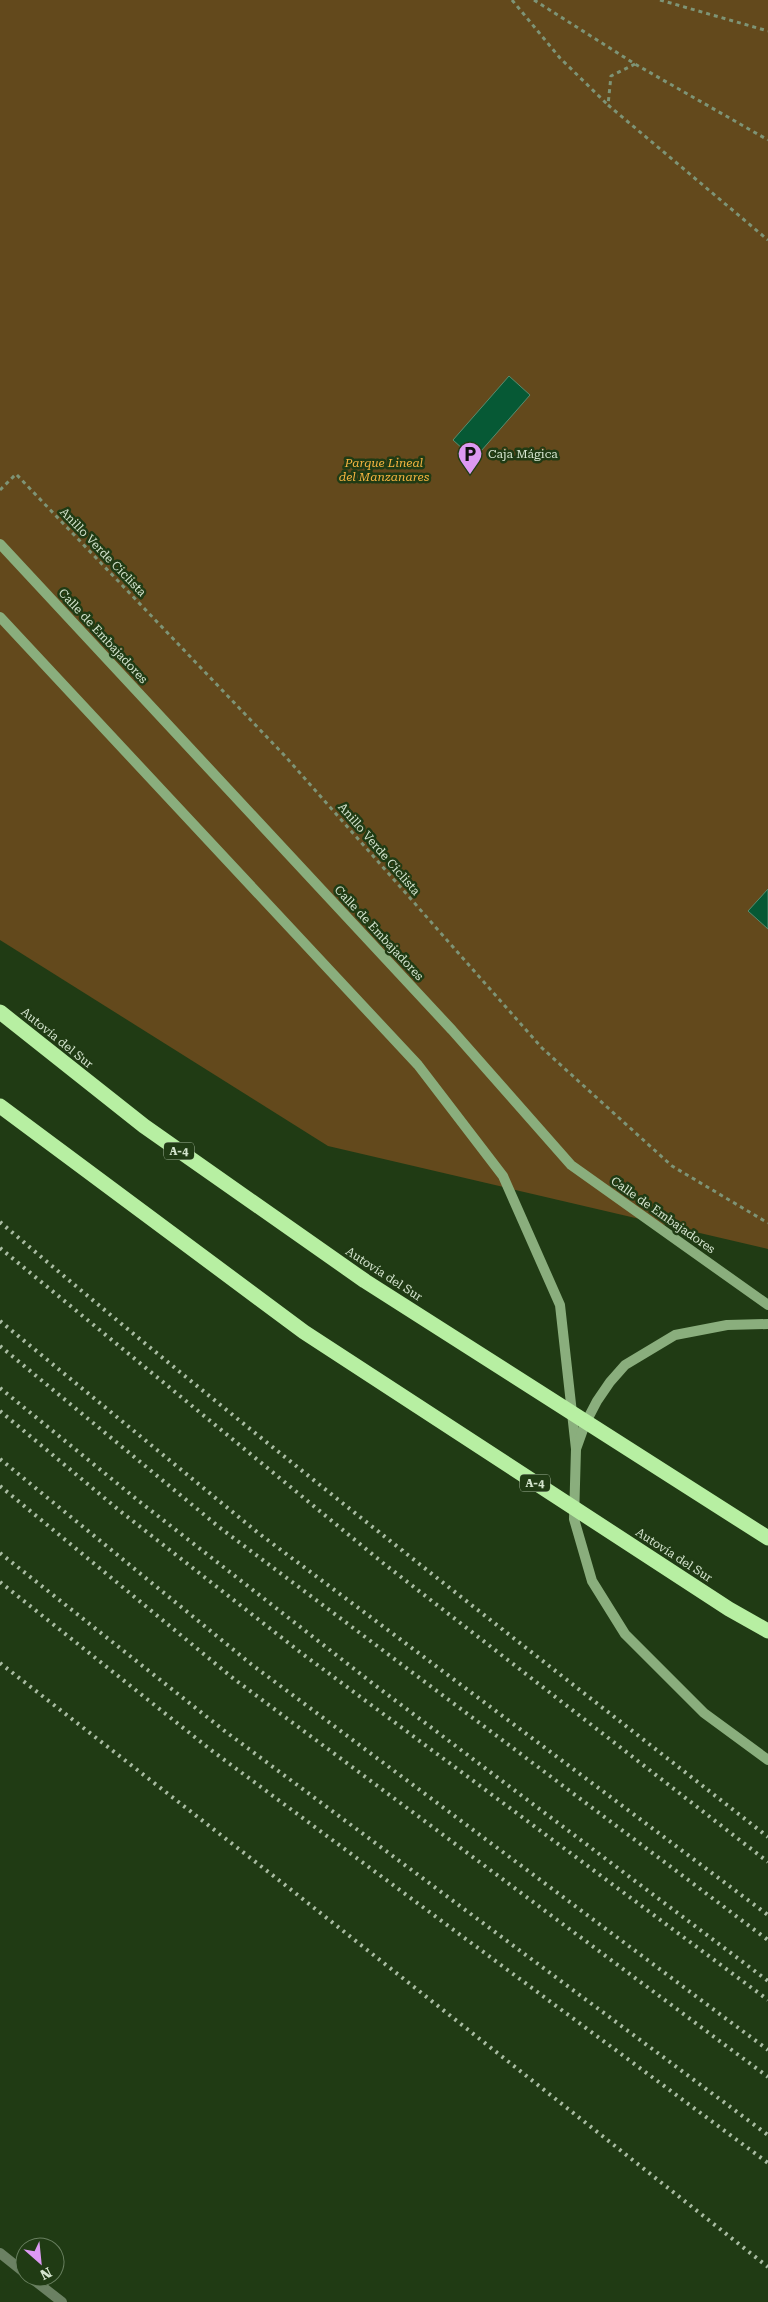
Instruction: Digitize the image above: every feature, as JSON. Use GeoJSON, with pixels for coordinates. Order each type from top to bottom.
{"type":"FeatureCollection","features":[{"type":"Feature","properties":{"kind":"highway","name":"Autovía del Sur"},"geometry":{"type":"LineString","coordinates":[[0,1012],[144,1126],[365,1281],[768,1538]]}},
{"type":"Feature","properties":{"kind":"highway","name":"Autovía del Sur"},"geometry":{"type":"LineString","coordinates":[[0,1106],[304,1332],[729,1609],[768,1630]]}},
{"type":"Feature","properties":{"kind":"main road","name":"Calle de Embajadores"},"geometry":{"type":"LineString","coordinates":[[0,544],[452,1030],[571,1165],[768,1305]]}},
{"type":"Feature","properties":{"kind":"main road"},"geometry":{"type":"LineString","coordinates":[[0,617],[418,1065],[503,1176],[560,1305],[576,1449],[574,1518],[592,1581],[625,1634],[704,1713],[768,1760]]}},
{"type":"Feature","properties":{"kind":"main road"},"geometry":{"type":"LineString","coordinates":[[576,1449],[585,1424],[597,1401],[625,1365],[675,1335],[727,1325],[768,1324]]}},
{"type":"Feature","properties":{"kind":"lane"},"geometry":{"type":"LineString","coordinates":[[0,2253],[15,2265]]}},
{"type":"Feature","properties":{"kind":"lane"},"geometry":{"type":"LineString","coordinates":[[43,2287],[62,2302]]}},
{"type":"Feature","properties":{"kind":"path"},"geometry":{"type":"LineString","coordinates":[[512,0],[560,58],[608,105],[768,240]]}},
{"type":"Feature","properties":{"kind":"path"},"geometry":{"type":"LineString","coordinates":[[534,0],[635,64],[768,140]]}},
{"type":"Feature","properties":{"kind":"path"},"geometry":{"type":"LineString","coordinates":[[660,0],[768,31]]}},
{"type":"Feature","properties":{"kind":"path"},"geometry":{"type":"LineString","coordinates":[[608,105],[611,76],[635,64]]}},
{"type":"Feature","properties":{"kind":"path","name":"Anillo Verde Ciclista"},"geometry":{"type":"LineString","coordinates":[[0,490],[16,474],[285,756],[542,1048],[672,1166],[768,1223]]}},
{"type":"Feature","properties":{"kind":"green space","name":"Parque Lineal del Manzanares"},"geometry":{"type":"Polygon","coordinates":[[[0,0],[768,0],[768,1249],[328,1146],[0,940],[0,0]]]}},
{"type":"Feature","properties":{"kind":"building"},"geometry":{"type":"Polygon","coordinates":[[[509,376],[530,395],[474,459],[453,440],[509,376]]]}},
{"type":"Feature","properties":{"kind":"building"},"geometry":{"type":"Polygon","coordinates":[[[768,889],[768,929],[748,911],[768,889]]]}},
{"type":"Feature","properties":{"kind":"railway"},"geometry":{"type":"LineString","coordinates":[[0,1222],[189,1380],[285,1457],[768,1837]]}},
{"type":"Feature","properties":{"kind":"railway"},"geometry":{"type":"LineString","coordinates":[[0,1248],[383,1563],[768,1862]]}},
{"type":"Feature","properties":{"kind":"railway"},"geometry":{"type":"LineString","coordinates":[[0,1321],[257,1532],[768,1915]]}},
{"type":"Feature","properties":{"kind":"railway"},"geometry":{"type":"LineString","coordinates":[[0,1346],[219,1527],[768,1940]]}},
{"type":"Feature","properties":{"kind":"railway"},"geometry":{"type":"LineString","coordinates":[[0,1388],[140,1502],[376,1686],[768,1981]]}},
{"type":"Feature","properties":{"kind":"railway"},"geometry":{"type":"LineString","coordinates":[[0,1411],[120,1511],[300,1652],[768,2000]]}},
{"type":"Feature","properties":{"kind":"railway"},"geometry":{"type":"LineString","coordinates":[[0,1459],[251,1664],[768,2050]]}},
{"type":"Feature","properties":{"kind":"railway"},"geometry":{"type":"LineString","coordinates":[[0,1486],[234,1679],[768,2077]]}},
{"type":"Feature","properties":{"kind":"railway"},"geometry":{"type":"LineString","coordinates":[[0,1553],[226,1732],[768,2135]]}},
{"type":"Feature","properties":{"kind":"railway"},"geometry":{"type":"LineString","coordinates":[[0,1582],[211,1750],[768,2163]]}},
{"type":"Feature","properties":{"kind":"railway"},"geometry":{"type":"LineString","coordinates":[[0,1663],[280,1881],[768,2267]]}},
{"type":"Feature","properties":{"kind":"place","name":"Caja Mágica"},"geometry":{"type":"Point","coordinates":[470,475]}}]}
